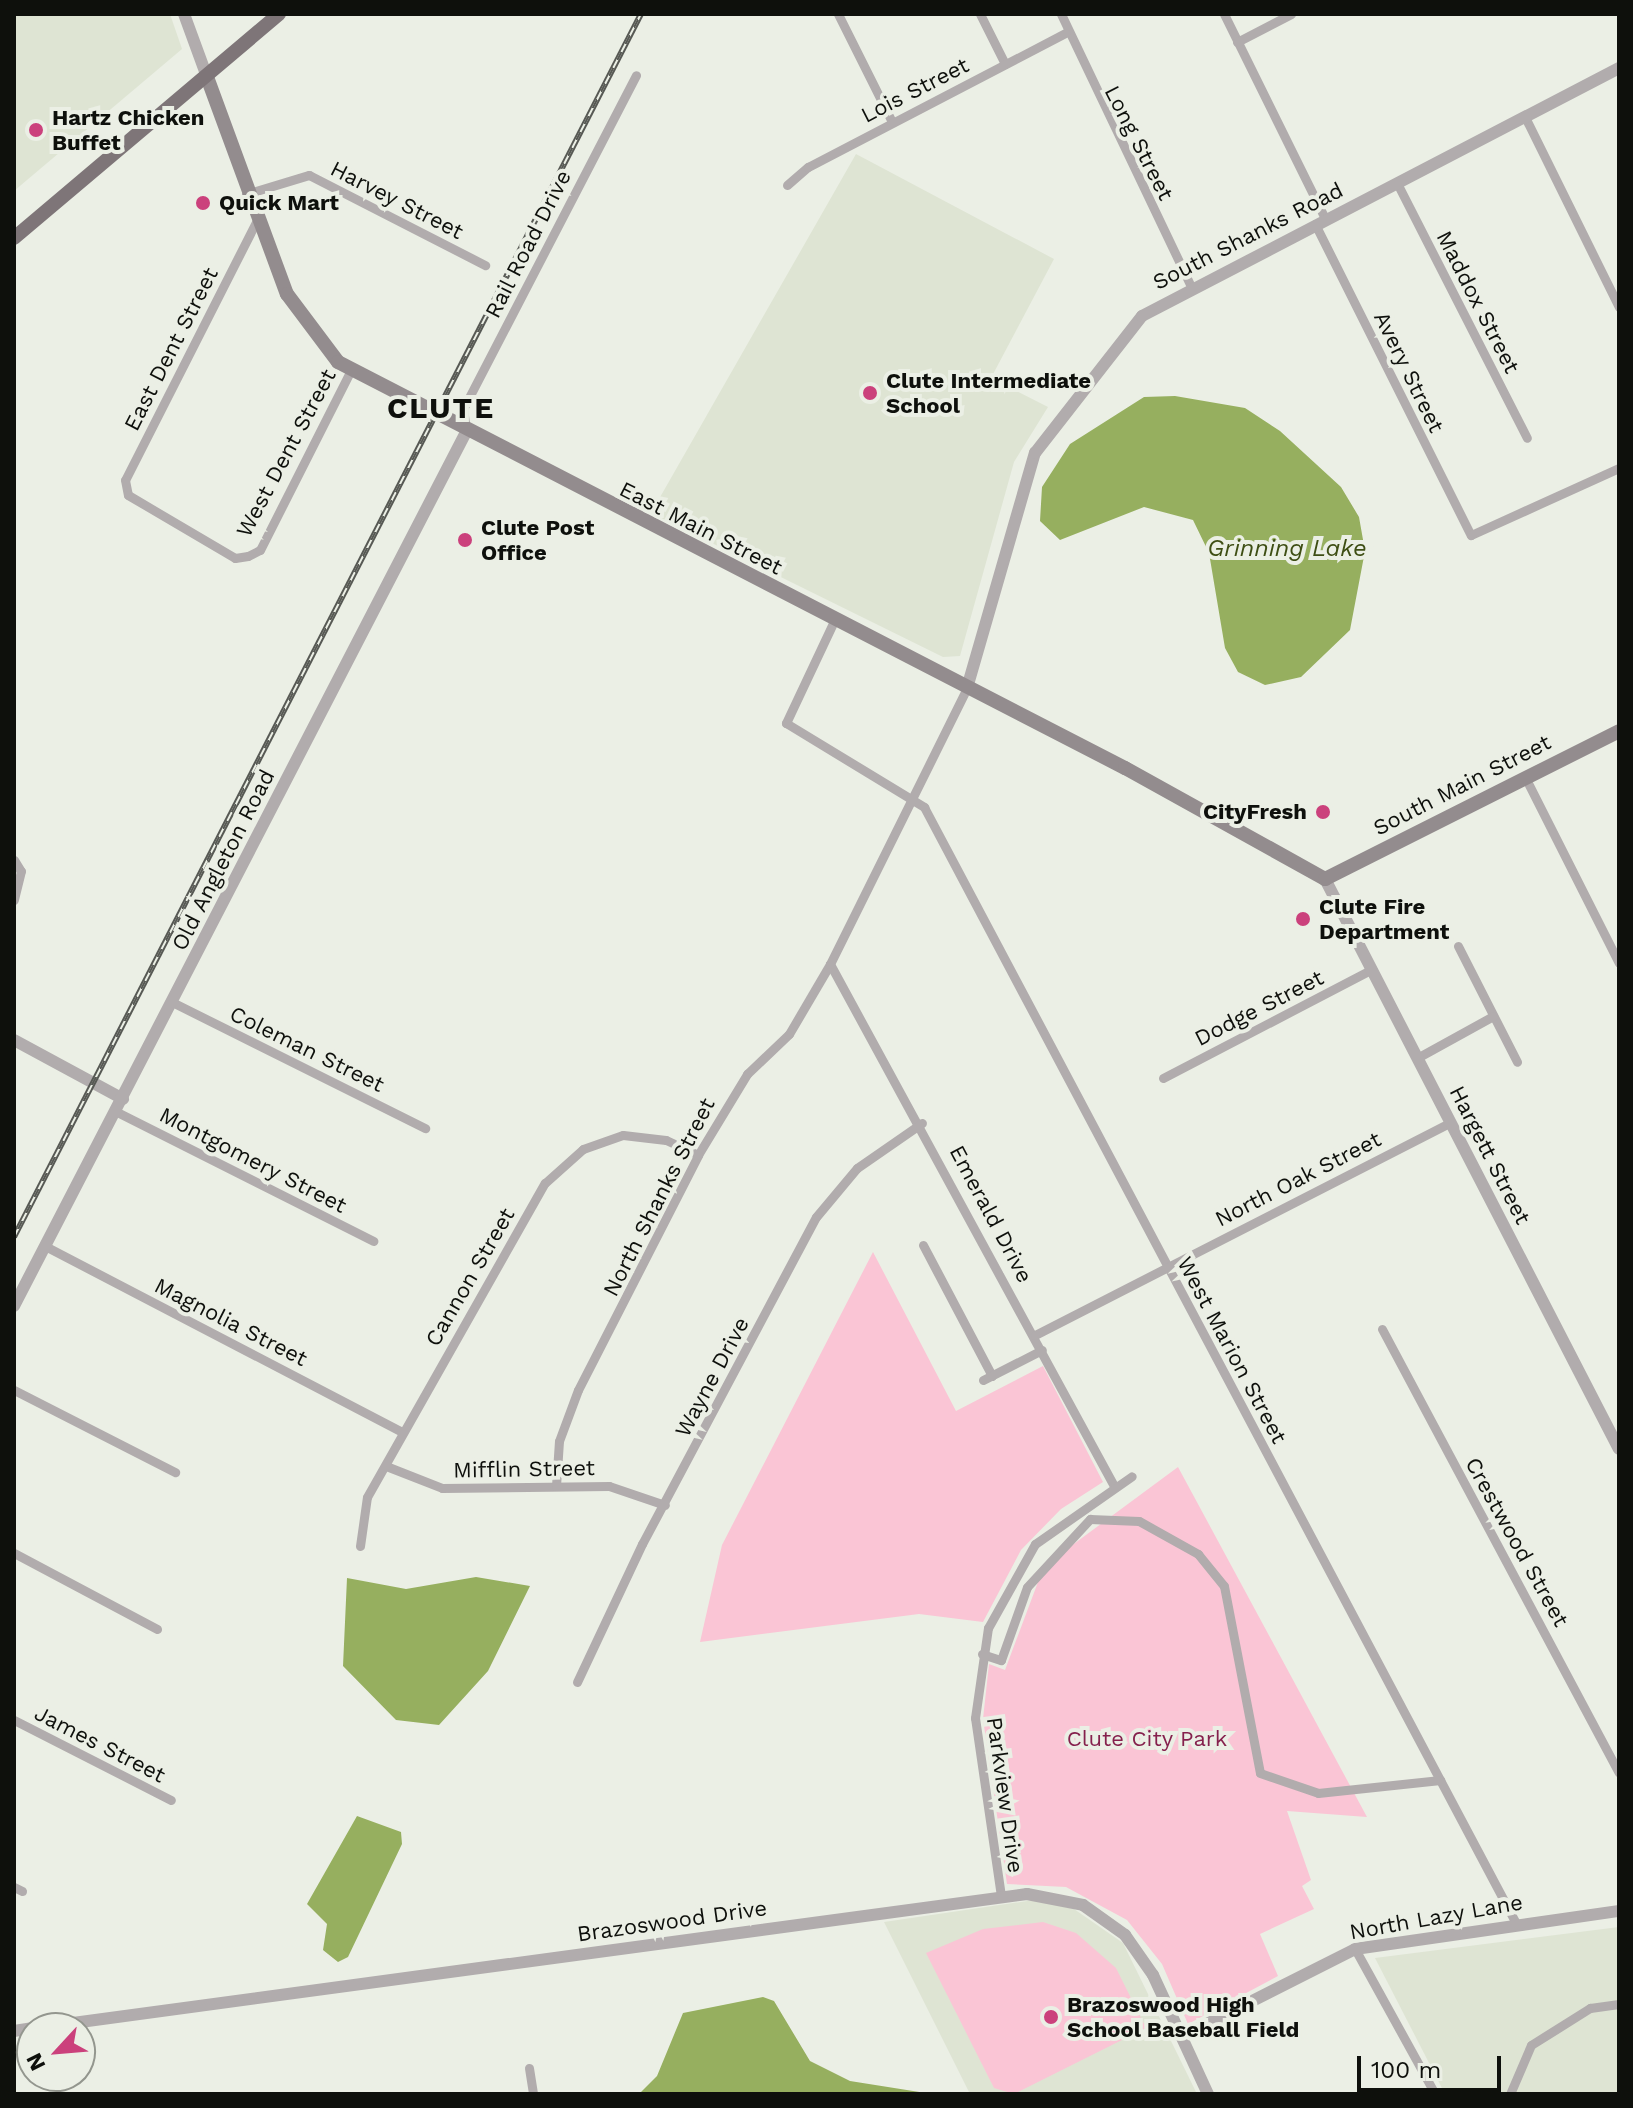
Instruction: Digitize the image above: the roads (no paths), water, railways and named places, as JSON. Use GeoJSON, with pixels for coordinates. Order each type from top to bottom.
{"type":"FeatureCollection","features":[{"type":"Feature","properties":{"kind":"main road"},"geometry":{"type":"LineString","coordinates":[[14,238],[279,14]]}},
{"type":"Feature","properties":{"kind":"main road","name":"East Main Street"},"geometry":{"type":"LineString","coordinates":[[207,77],[256,222],[306,326],[351,370],[967,688],[1325,879]]}},
{"type":"Feature","properties":{"kind":"main road","name":"South Main Street"},"geometry":{"type":"LineString","coordinates":[[1325,879],[1619,731]]}},
{"type":"Feature","properties":{"kind":"street"},"geometry":{"type":"LineString","coordinates":[[184,14],[207,77]]}},
{"type":"Feature","properties":{"kind":"street"},"geometry":{"type":"LineString","coordinates":[[838,14],[892,122]]}},
{"type":"Feature","properties":{"kind":"street"},"geometry":{"type":"LineString","coordinates":[[980,14],[1005,64]]}},
{"type":"Feature","properties":{"kind":"street","name":"Long Street"},"geometry":{"type":"LineString","coordinates":[[1061,14],[1065,33],[1191,286]]}},
{"type":"Feature","properties":{"kind":"street","name":"Avery Street"},"geometry":{"type":"LineString","coordinates":[[1224,14],[1471,535],[1619,468]]}},
{"type":"Feature","properties":{"kind":"street"},"geometry":{"type":"LineString","coordinates":[[1237,42],[1291,14]]}},
{"type":"Feature","properties":{"kind":"street","name":"Lois Street"},"geometry":{"type":"LineString","coordinates":[[787,185],[892,122],[1065,33]]}},
{"type":"Feature","properties":{"kind":"street","name":"South Shanks Road"},"geometry":{"type":"LineString","coordinates":[[967,688],[1035,453],[1142,316],[1191,286],[1619,68]]}},
{"type":"Feature","properties":{"kind":"street","name":"Rail Road Drive"},"geometry":{"type":"LineString","coordinates":[[466,432],[463,409],[636,75]]}},
{"type":"Feature","properties":{"kind":"street"},"geometry":{"type":"LineString","coordinates":[[1525,117],[1619,307]]}},
{"type":"Feature","properties":{"kind":"street","name":"Harvey Street"},"geometry":{"type":"LineString","coordinates":[[246,194],[309,175],[485,265]]}},
{"type":"Feature","properties":{"kind":"street","name":"Maddox Street"},"geometry":{"type":"LineString","coordinates":[[1397,183],[1527,438]]}},
{"type":"Feature","properties":{"kind":"street","name":"East Dent Street"},"geometry":{"type":"LineString","coordinates":[[128,495],[125,480],[256,222]]}},
{"type":"Feature","properties":{"kind":"street","name":"West Dent Street"},"geometry":{"type":"LineString","coordinates":[[128,495],[235,558],[260,550],[351,370]]}},
{"type":"Feature","properties":{"kind":"street","name":"Old Angleton Road"},"geometry":{"type":"LineString","coordinates":[[14,1306],[466,432]]}},
{"type":"Feature","properties":{"kind":"street"},"geometry":{"type":"LineString","coordinates":[[834,621],[786,723],[915,796]]}},
{"type":"Feature","properties":{"kind":"street","name":"North Shanks Street"},"geometry":{"type":"LineString","coordinates":[[556,1486],[559,1441],[578,1390],[698,1155],[733,1093],[789,1034],[830,964],[967,688]]}},
{"type":"Feature","properties":{"kind":"street"},"geometry":{"type":"LineString","coordinates":[[1525,777],[1619,963]]}},
{"type":"Feature","properties":{"kind":"street","name":"West Marion Street"},"geometry":{"type":"LineString","coordinates":[[915,796],[1516,1923]]}},
{"type":"Feature","properties":{"kind":"street"},"geometry":{"type":"LineString","coordinates":[[14,860],[21,871],[14,900]]}},
{"type":"Feature","properties":{"kind":"street","name":"Hargett Street"},"geometry":{"type":"LineString","coordinates":[[1325,879],[1619,1449]]}},
{"type":"Feature","properties":{"kind":"street"},"geometry":{"type":"LineString","coordinates":[[1458,946],[1517,1062]]}},
{"type":"Feature","properties":{"kind":"street","name":"Emerald Drive"},"geometry":{"type":"LineString","coordinates":[[830,964],[922,1123],[1114,1486]]}},
{"type":"Feature","properties":{"kind":"street","name":"Dodge Street"},"geometry":{"type":"LineString","coordinates":[[1163,1078],[1372,969]]}},
{"type":"Feature","properties":{"kind":"street","name":"Coleman Street"},"geometry":{"type":"LineString","coordinates":[[172,1002],[425,1128]]}},
{"type":"Feature","properties":{"kind":"street"},"geometry":{"type":"LineString","coordinates":[[1417,1058],[1493,1016]]}},
{"type":"Feature","properties":{"kind":"street"},"geometry":{"type":"LineString","coordinates":[[14,1040],[123,1099]]}},
{"type":"Feature","properties":{"kind":"street","name":"Montgomery Street"},"geometry":{"type":"LineString","coordinates":[[117,1112],[373,1241]]}},
{"type":"Feature","properties":{"kind":"street","name":"North Oak Street"},"geometry":{"type":"LineString","coordinates":[[1035,1335],[1451,1122]]}},
{"type":"Feature","properties":{"kind":"street","name":"Wayne Drive"},"geometry":{"type":"LineString","coordinates":[[577,1682],[665,1505],[816,1217],[857,1168],[922,1123]]}},
{"type":"Feature","properties":{"kind":"street","name":"Cannon Street"},"geometry":{"type":"LineString","coordinates":[[360,1546],[362,1512],[401,1431],[545,1183],[566,1162],[623,1135],[666,1140],[698,1155]]}},
{"type":"Feature","properties":{"kind":"street"},"geometry":{"type":"LineString","coordinates":[[923,1245],[988,1378],[1042,1350]]}},
{"type":"Feature","properties":{"kind":"street","name":"Magnolia Street"},"geometry":{"type":"LineString","coordinates":[[45,1246],[401,1431]]}},
{"type":"Feature","properties":{"kind":"street","name":"Crestwood Street"},"geometry":{"type":"LineString","coordinates":[[1382,1329],[1619,1773]]}},
{"type":"Feature","properties":{"kind":"street"},"geometry":{"type":"LineString","coordinates":[[14,1390],[175,1472]]}},
{"type":"Feature","properties":{"kind":"street","name":"Mifflin Street"},"geometry":{"type":"LineString","coordinates":[[386,1466],[463,1490],[609,1486],[665,1505]]}},
{"type":"Feature","properties":{"kind":"street","name":"Parkview Drive"},"geometry":{"type":"LineString","coordinates":[[1001,1896],[976,1734],[982,1654],[999,1597],[1021,1561],[1067,1516],[1132,1476]]}},
{"type":"Feature","properties":{"kind":"street"},"geometry":{"type":"LineString","coordinates":[[982,1654],[1001,1660],[1027,1587],[1090,1519],[1139,1521],[1198,1554],[1224,1586],[1260,1773],[1318,1793],[1440,1780]]}},
{"type":"Feature","properties":{"kind":"street"},"geometry":{"type":"LineString","coordinates":[[14,1553],[157,1629]]}},
{"type":"Feature","properties":{"kind":"street","name":"James Street"},"geometry":{"type":"LineString","coordinates":[[14,1720],[171,1800]]}},
{"type":"Feature","properties":{"kind":"street","name":"Brazoswood Drive"},"geometry":{"type":"LineString","coordinates":[[96,2020],[1001,1896],[1062,1899],[1107,1918],[1141,1955],[1183,2036],[1208,2094]]}},
{"type":"Feature","properties":{"kind":"street","name":"North Lazy Lane"},"geometry":{"type":"LineString","coordinates":[[1183,2036],[1355,1949],[1516,1923],[1619,1911]]}},
{"type":"Feature","properties":{"kind":"street"},"geometry":{"type":"LineString","coordinates":[[1355,1949],[1435,2094]]}},
{"type":"Feature","properties":{"kind":"street"},"geometry":{"type":"LineString","coordinates":[[1510,2094],[1531,2045],[1590,2008],[1619,2004]]}},
{"type":"Feature","properties":{"kind":"street"},"geometry":{"type":"LineString","coordinates":[[529,2068],[533,2094]]}},
{"type":"Feature","properties":{"kind":"water","name":"Grinning Lake"},"geometry":{"type":"Polygon","coordinates":[[[1175,396],[1245,408],[1280,431],[1341,487],[1359,517],[1365,551],[1350,630],[1301,677],[1265,685],[1238,672],[1225,648],[1209,553],[1193,520],[1144,507],[1060,540],[1040,521],[1042,487],[1070,444],[1144,397],[1175,396]]]}},
{"type":"Feature","properties":{"kind":"water"},"geometry":{"type":"Polygon","coordinates":[[[476,1577],[530,1586],[488,1671],[439,1725],[396,1720],[343,1666],[347,1578],[406,1589],[476,1577]]]}},
{"type":"Feature","properties":{"kind":"water"},"geometry":{"type":"Polygon","coordinates":[[[357,1816],[401,1832],[402,1844],[348,1957],[338,1962],[323,1950],[327,1924],[307,1904],[357,1816]]]}},
{"type":"Feature","properties":{"kind":"water"},"geometry":{"type":"Polygon","coordinates":[[[763,1997],[774,2001],[810,2061],[850,2081],[932,2094],[639,2094],[657,2076],[683,2013],[763,1997]]]}},
{"type":"Feature","properties":{"kind":"railway"},"geometry":{"type":"LineString","coordinates":[[14,1237],[641,14]]}},
{"type":"Feature","properties":{"kind":"place","name":"Hartz Chicken Buffet"},"geometry":{"type":"Point","coordinates":[36,130]}},
{"type":"Feature","properties":{"kind":"place","name":"Quick Mart"},"geometry":{"type":"Point","coordinates":[203,203]}},
{"type":"Feature","properties":{"kind":"place","name":"Clute Intermediate School"},"geometry":{"type":"Point","coordinates":[870,393]}},
{"type":"Feature","properties":{"kind":"place","name":"Clute Post Office"},"geometry":{"type":"Point","coordinates":[465,540]}},
{"type":"Feature","properties":{"kind":"place","name":"CityFresh"},"geometry":{"type":"Point","coordinates":[1323,812]}},
{"type":"Feature","properties":{"kind":"place","name":"Clute Fire Department"},"geometry":{"type":"Point","coordinates":[1303,919]}},
{"type":"Feature","properties":{"kind":"place","name":"Brazoswood High School Baseball Field"},"geometry":{"type":"Point","coordinates":[1051,2017]}},
{"type":"Feature","properties":{"kind":"district","name":"CLUTE"},"geometry":{"type":"Point","coordinates":[441,408]}},
{"type":"Feature","properties":{"kind":"park label","name":"Clute City Park"},"geometry":{"type":"Point","coordinates":[1147,1739]}}]}
